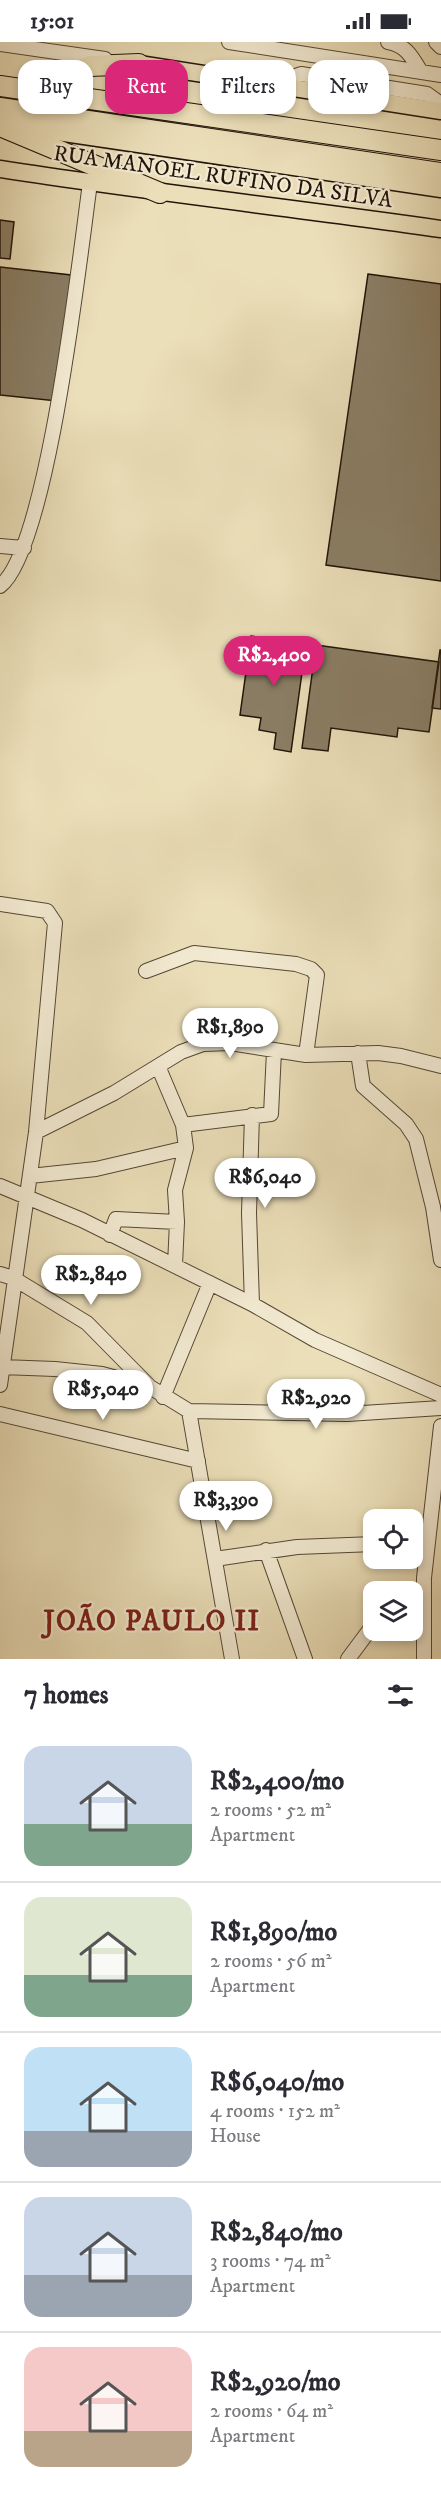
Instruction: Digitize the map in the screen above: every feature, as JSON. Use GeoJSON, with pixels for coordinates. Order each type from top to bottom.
{"type":"FeatureCollection","features":[{"type":"Feature","properties":{"kind":"highway"},"geometry":{"type":"LineString","coordinates":[[3,86],[40,85],[90,66],[105,65]]}},
{"type":"Feature","properties":{"kind":"highway"},"geometry":{"type":"LineString","coordinates":[[3,86],[441,150]]}},
{"type":"Feature","properties":{"kind":"highway"},"geometry":{"type":"LineString","coordinates":[[0,108],[441,173]]}},
{"type":"Feature","properties":{"kind":"highway"},"geometry":{"type":"LineString","coordinates":[[0,125],[160,193]]}},
{"type":"Feature","properties":{"kind":"main road"},"geometry":{"type":"LineString","coordinates":[[296,89],[441,111]]}},
{"type":"Feature","properties":{"kind":"main road"},"geometry":{"type":"LineString","coordinates":[[0,125],[441,189]]}},
{"type":"Feature","properties":{"kind":"main road","name":"RUA MANOEL RUFINO DA SILVA"},"geometry":{"type":"LineString","coordinates":[[0,169],[160,193],[254,203],[441,229]]}},
{"type":"Feature","properties":{"kind":"street"},"geometry":{"type":"LineString","coordinates":[[229,42],[441,75]]}},
{"type":"Feature","properties":{"kind":"street"},"geometry":{"type":"LineString","coordinates":[[388,42],[401,45],[421,72]]}},
{"type":"Feature","properties":{"kind":"street"},"geometry":{"type":"LineString","coordinates":[[436,42],[441,47]]}},
{"type":"Feature","properties":{"kind":"street"},"geometry":{"type":"LineString","coordinates":[[0,44],[64,47],[121,60]]}},
{"type":"Feature","properties":{"kind":"street"},"geometry":{"type":"LineString","coordinates":[[296,76],[301,74],[427,94],[441,104]]}},
{"type":"Feature","properties":{"kind":"street"},"geometry":{"type":"LineString","coordinates":[[0,586],[9,579],[24,548],[42,490],[90,183]]}},
{"type":"Feature","properties":{"kind":"street"},"geometry":{"type":"LineString","coordinates":[[0,546],[24,548]]}},
{"type":"Feature","properties":{"kind":"street"},"geometry":{"type":"LineString","coordinates":[[0,904],[47,911],[55,923],[36,1132],[26,1197],[7,1276],[3,1367],[0,1384]]}},
{"type":"Feature","properties":{"kind":"street"},"geometry":{"type":"LineString","coordinates":[[146,971],[194,953],[296,964],[311,969],[316,975],[306,1055]]}},
{"type":"Feature","properties":{"kind":"street"},"geometry":{"type":"LineString","coordinates":[[36,1132],[114,1093],[158,1066],[203,1044],[230,1043],[306,1055],[358,1053],[400,1056],[441,1066]]}},
{"type":"Feature","properties":{"kind":"street"},"geometry":{"type":"LineString","coordinates":[[183,1125],[272,1113],[274,1051]]}},
{"type":"Feature","properties":{"kind":"street"},"geometry":{"type":"LineString","coordinates":[[358,1053],[363,1086],[406,1124],[416,1139],[437,1204],[441,1260]]}},
{"type":"Feature","properties":{"kind":"street"},"geometry":{"type":"LineString","coordinates":[[158,1066],[183,1125],[186,1148],[175,1190],[177,1222],[175,1265]]}},
{"type":"Feature","properties":{"kind":"street"},"geometry":{"type":"LineString","coordinates":[[252,1115],[249,1213],[252,1304]]}},
{"type":"Feature","properties":{"kind":"street"},"geometry":{"type":"LineString","coordinates":[[30,1176],[96,1169],[186,1148]]}},
{"type":"Feature","properties":{"kind":"street"},"geometry":{"type":"LineString","coordinates":[[0,1186],[175,1265],[252,1304],[315,1340],[441,1395]]}},
{"type":"Feature","properties":{"kind":"street"},"geometry":{"type":"LineString","coordinates":[[110,1235],[116,1219],[177,1222]]}},
{"type":"Feature","properties":{"kind":"street"},"geometry":{"type":"LineString","coordinates":[[7,1276],[87,1323],[150,1387],[189,1411],[347,1414],[441,1408]]}},
{"type":"Feature","properties":{"kind":"street"},"geometry":{"type":"LineString","coordinates":[[163,1396],[210,1283]]}},
{"type":"Feature","properties":{"kind":"street"},"geometry":{"type":"LineString","coordinates":[[3,1367],[102,1374],[150,1387]]}},
{"type":"Feature","properties":{"kind":"street"},"geometry":{"type":"LineString","coordinates":[[189,1411],[232,1659]]}},
{"type":"Feature","properties":{"kind":"street"},"geometry":{"type":"LineString","coordinates":[[0,1414],[198,1461]]}},
{"type":"Feature","properties":{"kind":"street"},"geometry":{"type":"LineString","coordinates":[[420,1581],[427,1541],[441,1426]]}},
{"type":"Feature","properties":{"kind":"street"},"geometry":{"type":"LineString","coordinates":[[423,1541],[427,1541]]}},
{"type":"Feature","properties":{"kind":"street"},"geometry":{"type":"LineString","coordinates":[[215,1559],[266,1550],[363,1545]]}},
{"type":"Feature","properties":{"kind":"street"},"geometry":{"type":"LineString","coordinates":[[266,1550],[305,1659]]}},
{"type":"Feature","properties":{"kind":"street"},"geometry":{"type":"LineString","coordinates":[[348,1659],[363,1639]]}},
{"type":"Feature","properties":{"kind":"street"},"geometry":{"type":"LineString","coordinates":[[422,1641],[424,1659]]}},
{"type":"Feature","properties":{"kind":"building"},"geometry":{"type":"Polygon","coordinates":[[[0,220],[14,222],[10,259],[0,258],[0,220]]]}},
{"type":"Feature","properties":{"kind":"building"},"geometry":{"type":"Polygon","coordinates":[[[0,267],[71,275],[57,401],[0,395],[0,267]]]}},
{"type":"Feature","properties":{"kind":"building"},"geometry":{"type":"Polygon","coordinates":[[[368,274],[441,284],[441,581],[326,565],[368,274]]]}},
{"type":"Feature","properties":{"kind":"building"},"geometry":{"type":"Polygon","coordinates":[[[251,636],[306,644],[291,752],[274,749],[276,733],[259,730],[261,718],[240,715],[251,636]]]}},
{"type":"Feature","properties":{"kind":"building"},"geometry":{"type":"Polygon","coordinates":[[[316,645],[439,662],[429,732],[398,728],[397,737],[331,728],[328,751],[302,748],[316,645]]]}},
{"type":"Feature","properties":{"kind":"building"},"geometry":{"type":"Polygon","coordinates":[[[441,650],[441,709],[432,708],[441,650]]]}},
{"type":"Feature","properties":{"kind":"district","name":"JOÃO PAULO II"},"geometry":{"type":"Point","coordinates":[152,1621]}}]}
